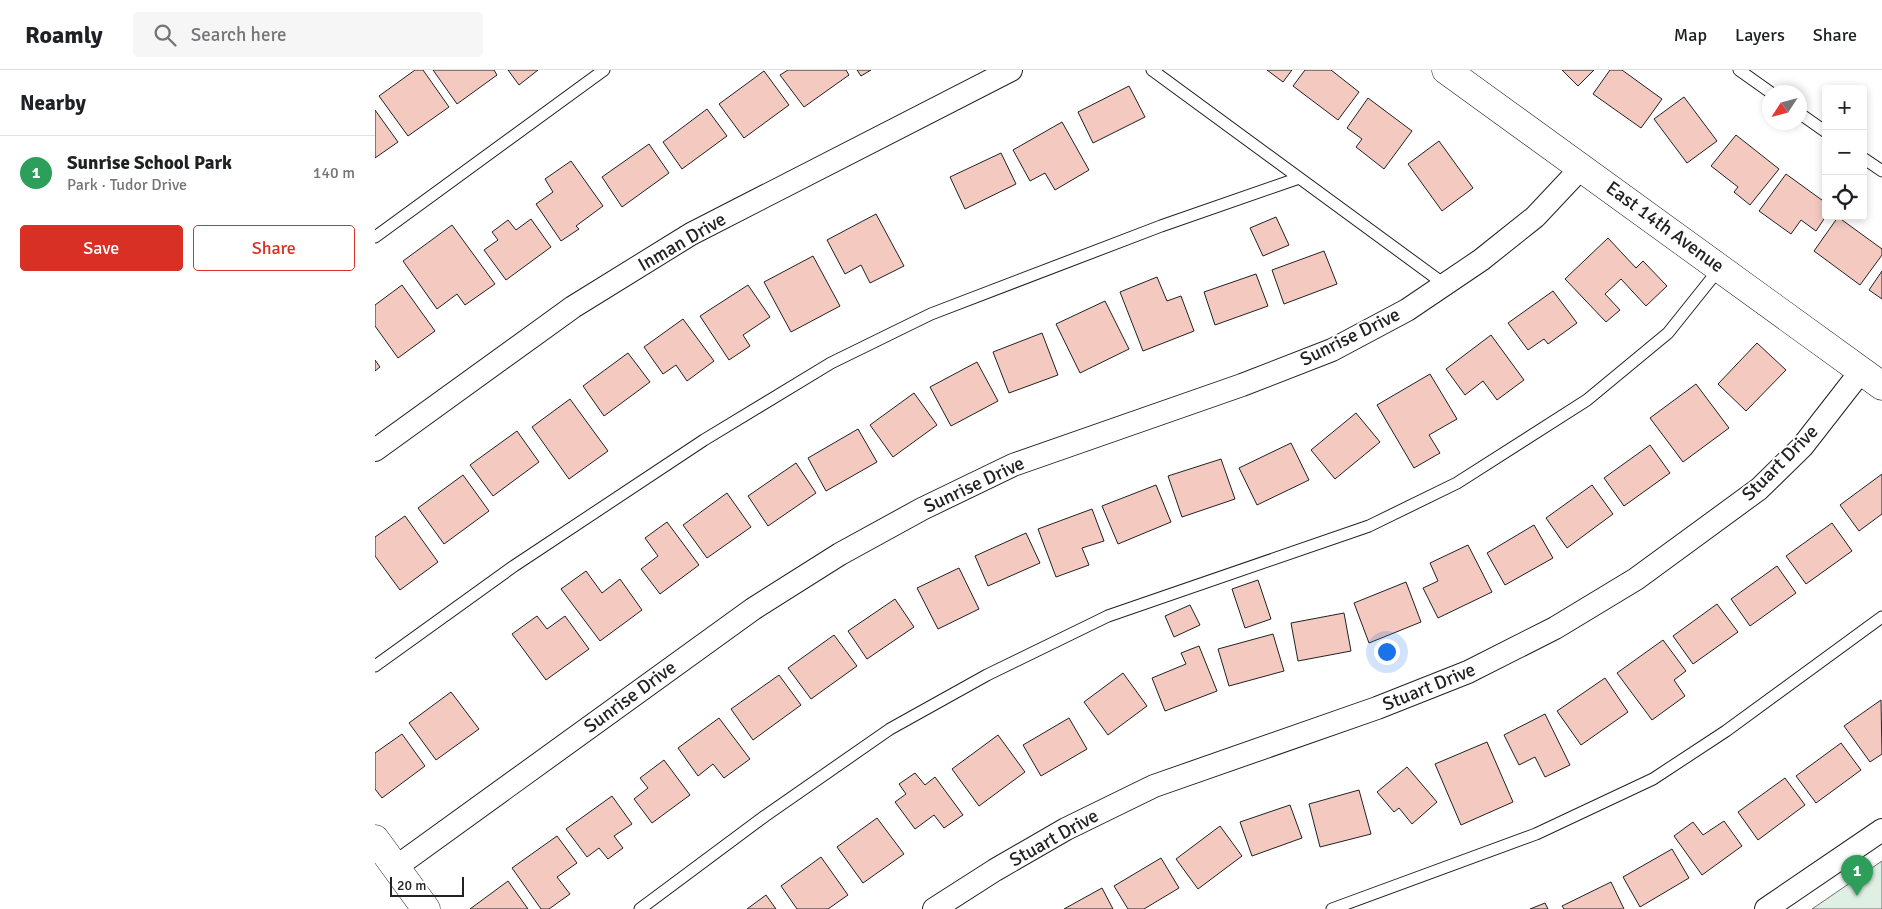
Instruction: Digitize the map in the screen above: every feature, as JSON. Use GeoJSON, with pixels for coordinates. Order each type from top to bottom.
{"type":"FeatureCollection","features":[{"type":"Feature","properties":{"kind":"street","name":"Inman Drive"},"geometry":{"type":"LineString","coordinates":[[375,450],[573,306],[691,234],[1011,70]]}},
{"type":"Feature","properties":{"kind":"street","name":"East 14th Avenue"},"geometry":{"type":"LineString","coordinates":[[1446,70],[1872,378]]}},
{"type":"Feature","properties":{"kind":"street","name":"Sunrise Drive"},"geometry":{"type":"LineString","coordinates":[[396,867],[753,608],[840,554],[923,509],[1013,465],[1242,385],[1331,350],[1407,310],[1481,260],[1535,217],[1582,167]]}},
{"type":"Feature","properties":{"kind":"street","name":"Stuart Drive"},"geometry":{"type":"LineString","coordinates":[[934,909],[995,870],[1066,829],[1154,786],[1377,708],[1468,672],[1555,628],[1636,579],[1759,489],[1872,378]]}},
{"type":"Feature","properties":{"kind":"street"},"geometry":{"type":"LineString","coordinates":[[1766,909],[1882,830]]}},
{"type":"Feature","properties":{"kind":"street"},"geometry":{"type":"LineString","coordinates":[[375,839],[426,909]]}},
{"type":"Feature","properties":{"kind":"lane"},"geometry":{"type":"LineString","coordinates":[[375,237],[604,70]]}},
{"type":"Feature","properties":{"kind":"lane"},"geometry":{"type":"LineString","coordinates":[[1152,70],[1444,284]]}},
{"type":"Feature","properties":{"kind":"lane"},"geometry":{"type":"LineString","coordinates":[[1739,70],[1762,86]]}},
{"type":"Feature","properties":{"kind":"lane"},"geometry":{"type":"LineString","coordinates":[[1807,119],[1823,130]]}},
{"type":"Feature","properties":{"kind":"lane"},"geometry":{"type":"LineString","coordinates":[[1867,161],[1882,171]]}},
{"type":"Feature","properties":{"kind":"lane"},"geometry":{"type":"LineString","coordinates":[[375,666],[514,566],[704,440],[831,363],[931,314],[1161,226],[1299,178]]}},
{"type":"Feature","properties":{"kind":"lane"},"geometry":{"type":"LineString","coordinates":[[640,909],[765,816],[890,729],[987,675],[1108,616],[1369,526],[1457,483],[1587,400],[1668,333],[1721,268]]}},
{"type":"Feature","properties":{"kind":"lane"},"geometry":{"type":"LineString","coordinates":[[1332,909],[1536,834],[1653,779],[1727,731],[1882,618]]}},
{"type":"Feature","properties":{"kind":"green space"},"geometry":{"type":"Polygon","coordinates":[[[1882,861],[1882,909],[1812,909],[1882,861]]]}},
{"type":"Feature","properties":{"kind":"building"},"geometry":{"type":"Polygon","coordinates":[[[415,70],[423,70],[449,107],[408,136],[379,96],[415,70]]]}},
{"type":"Feature","properties":{"kind":"building"},"geometry":{"type":"Polygon","coordinates":[[[433,70],[494,70],[497,75],[457,104],[433,70]]]}},
{"type":"Feature","properties":{"kind":"building"},"geometry":{"type":"Polygon","coordinates":[[[508,70],[538,70],[519,85],[508,70]]]}},
{"type":"Feature","properties":{"kind":"building"},"geometry":{"type":"Polygon","coordinates":[[[788,70],[846,70],[849,75],[804,107],[780,75],[788,70]]]}},
{"type":"Feature","properties":{"kind":"building"},"geometry":{"type":"Polygon","coordinates":[[[857,70],[871,70],[861,76],[857,70]]]}},
{"type":"Feature","properties":{"kind":"building"},"geometry":{"type":"Polygon","coordinates":[[[1267,70],[1292,70],[1283,82],[1267,70]]]}},
{"type":"Feature","properties":{"kind":"building"},"geometry":{"type":"Polygon","coordinates":[[[1305,70],[1331,70],[1359,92],[1338,120],[1293,86],[1305,70]]]}},
{"type":"Feature","properties":{"kind":"building"},"geometry":{"type":"Polygon","coordinates":[[[1562,70],[1594,70],[1578,86],[1562,70]]]}},
{"type":"Feature","properties":{"kind":"building"},"geometry":{"type":"Polygon","coordinates":[[[1610,70],[1622,70],[1662,99],[1641,128],[1593,94],[1610,70]]]}},
{"type":"Feature","properties":{"kind":"building"},"geometry":{"type":"Polygon","coordinates":[[[764,71],[789,105],[744,138],[719,104],[764,71]]]}},
{"type":"Feature","properties":{"kind":"building"},"geometry":{"type":"Polygon","coordinates":[[[1129,86],[1145,117],[1093,143],[1078,112],[1129,86]]]}},
{"type":"Feature","properties":{"kind":"building"},"geometry":{"type":"Polygon","coordinates":[[[1684,97],[1717,141],[1687,163],[1654,119],[1684,97]]]}},
{"type":"Feature","properties":{"kind":"building"},"geometry":{"type":"Polygon","coordinates":[[[1368,98],[1412,131],[1384,169],[1356,147],[1362,139],[1347,128],[1368,98]]]}},
{"type":"Feature","properties":{"kind":"building"},"geometry":{"type":"Polygon","coordinates":[[[707,109],[727,136],[682,169],[663,142],[707,109]]]}},
{"type":"Feature","properties":{"kind":"building"},"geometry":{"type":"Polygon","coordinates":[[[375,110],[398,142],[375,158],[375,110]]]}},
{"type":"Feature","properties":{"kind":"building"},"geometry":{"type":"Polygon","coordinates":[[[1062,122],[1089,170],[1055,190],[1045,173],[1030,181],[1013,150],[1062,122]]]}},
{"type":"Feature","properties":{"kind":"building"},"geometry":{"type":"Polygon","coordinates":[[[1736,135],[1779,169],[1750,205],[1734,192],[1738,187],[1711,166],[1736,135]]]}},
{"type":"Feature","properties":{"kind":"building"},"geometry":{"type":"Polygon","coordinates":[[[1439,141],[1473,188],[1442,211],[1408,164],[1439,141]]]}},
{"type":"Feature","properties":{"kind":"building"},"geometry":{"type":"Polygon","coordinates":[[[649,144],[669,173],[622,207],[602,177],[649,144]]]}},
{"type":"Feature","properties":{"kind":"building"},"geometry":{"type":"Polygon","coordinates":[[[1001,153],[1016,184],[965,209],[950,177],[1001,153]]]}},
{"type":"Feature","properties":{"kind":"building"},"geometry":{"type":"Polygon","coordinates":[[[571,161],[603,206],[576,226],[579,229],[561,241],[536,204],[553,192],[545,179],[571,161]]]}},
{"type":"Feature","properties":{"kind":"building"},"geometry":{"type":"Polygon","coordinates":[[[1786,174],[1822,200],[1823,220],[1816,231],[1801,220],[1791,234],[1759,211],[1786,174]]]}},
{"type":"Feature","properties":{"kind":"building"},"geometry":{"type":"Polygon","coordinates":[[[876,214],[904,266],[870,283],[861,265],[845,274],[827,240],[876,214]]]}},
{"type":"Feature","properties":{"kind":"building"},"geometry":{"type":"Polygon","coordinates":[[[1276,217],[1289,245],[1263,256],[1250,228],[1276,217]]]}},
{"type":"Feature","properties":{"kind":"building"},"geometry":{"type":"Polygon","coordinates":[[[531,219],[551,247],[506,280],[484,250],[498,240],[492,232],[508,220],[516,230],[531,219]]]}},
{"type":"Feature","properties":{"kind":"building"},"geometry":{"type":"Polygon","coordinates":[[[1836,220],[1842,220],[1882,249],[1882,255],[1860,285],[1814,251],[1836,220]]]}},
{"type":"Feature","properties":{"kind":"building"},"geometry":{"type":"Polygon","coordinates":[[[452,225],[495,284],[465,305],[457,294],[437,309],[403,261],[452,225]]]}},
{"type":"Feature","properties":{"kind":"building"},"geometry":{"type":"Polygon","coordinates":[[[1608,238],[1636,268],[1643,261],[1667,286],[1646,306],[1621,279],[1605,294],[1620,310],[1606,322],[1565,279],[1608,238]]]}},
{"type":"Feature","properties":{"kind":"building"},"geometry":{"type":"Polygon","coordinates":[[[1324,251],[1337,284],[1284,304],[1272,270],[1324,251]]]}},
{"type":"Feature","properties":{"kind":"building"},"geometry":{"type":"Polygon","coordinates":[[[813,256],[840,306],[791,332],[764,282],[813,256]]]}},
{"type":"Feature","properties":{"kind":"building"},"geometry":{"type":"Polygon","coordinates":[[[1882,271],[1882,299],[1869,290],[1882,271]]]}},
{"type":"Feature","properties":{"kind":"building"},"geometry":{"type":"Polygon","coordinates":[[[1256,274],[1268,306],[1215,325],[1204,292],[1256,274]]]}},
{"type":"Feature","properties":{"kind":"building"},"geometry":{"type":"Polygon","coordinates":[[[1157,277],[1167,301],[1181,296],[1194,331],[1143,351],[1120,292],[1157,277]]]}},
{"type":"Feature","properties":{"kind":"building"},"geometry":{"type":"Polygon","coordinates":[[[402,285],[435,331],[398,358],[375,326],[375,305],[402,285]]]}},
{"type":"Feature","properties":{"kind":"building"},"geometry":{"type":"Polygon","coordinates":[[[748,285],[770,317],[743,335],[750,346],[729,360],[700,316],[748,285]]]}},
{"type":"Feature","properties":{"kind":"building"},"geometry":{"type":"Polygon","coordinates":[[[1553,291],[1577,323],[1548,344],[1544,339],[1528,350],[1508,323],[1553,291]]]}},
{"type":"Feature","properties":{"kind":"building"},"geometry":{"type":"Polygon","coordinates":[[[1105,301],[1129,349],[1080,373],[1056,324],[1105,301]]]}},
{"type":"Feature","properties":{"kind":"building"},"geometry":{"type":"Polygon","coordinates":[[[683,319],[714,361],[687,381],[676,365],[663,374],[644,347],[683,319]]]}},
{"type":"Feature","properties":{"kind":"building"},"geometry":{"type":"Polygon","coordinates":[[[1042,333],[1058,375],[1009,393],[993,352],[1042,333]]]}},
{"type":"Feature","properties":{"kind":"building"},"geometry":{"type":"Polygon","coordinates":[[[1491,335],[1524,380],[1497,400],[1483,381],[1465,395],[1446,369],[1491,335]]]}},
{"type":"Feature","properties":{"kind":"building"},"geometry":{"type":"Polygon","coordinates":[[[1757,343],[1786,370],[1746,411],[1718,384],[1757,343]]]}},
{"type":"Feature","properties":{"kind":"building"},"geometry":{"type":"Polygon","coordinates":[[[628,353],[650,382],[604,416],[583,386],[628,353]]]}},
{"type":"Feature","properties":{"kind":"building"},"geometry":{"type":"Polygon","coordinates":[[[375,360],[380,367],[375,371],[375,360]]]}},
{"type":"Feature","properties":{"kind":"building"},"geometry":{"type":"Polygon","coordinates":[[[977,362],[998,401],[951,426],[930,387],[977,362]]]}},
{"type":"Feature","properties":{"kind":"building"},"geometry":{"type":"Polygon","coordinates":[[[1430,374],[1457,419],[1429,435],[1440,453],[1414,468],[1377,405],[1430,374]]]}},
{"type":"Feature","properties":{"kind":"building"},"geometry":{"type":"Polygon","coordinates":[[[1696,384],[1729,428],[1683,462],[1650,418],[1696,384]]]}},
{"type":"Feature","properties":{"kind":"building"},"geometry":{"type":"Polygon","coordinates":[[[914,393],[937,425],[893,457],[870,425],[914,393]]]}},
{"type":"Feature","properties":{"kind":"building"},"geometry":{"type":"Polygon","coordinates":[[[570,399],[608,451],[569,479],[532,427],[570,399]]]}},
{"type":"Feature","properties":{"kind":"building"},"geometry":{"type":"Polygon","coordinates":[[[1356,413],[1380,442],[1335,479],[1311,450],[1356,413]]]}},
{"type":"Feature","properties":{"kind":"building"},"geometry":{"type":"Polygon","coordinates":[[[858,429],[877,462],[826,491],[808,458],[858,429]]]}},
{"type":"Feature","properties":{"kind":"building"},"geometry":{"type":"Polygon","coordinates":[[[517,431],[539,462],[493,496],[470,465],[517,431]]]}},
{"type":"Feature","properties":{"kind":"building"},"geometry":{"type":"Polygon","coordinates":[[[1291,443],[1309,480],[1257,505],[1239,468],[1291,443]]]}},
{"type":"Feature","properties":{"kind":"building"},"geometry":{"type":"Polygon","coordinates":[[[1650,445],[1670,473],[1624,506],[1604,478],[1650,445]]]}},
{"type":"Feature","properties":{"kind":"building"},"geometry":{"type":"Polygon","coordinates":[[[1221,459],[1235,499],[1182,517],[1168,476],[1221,459]]]}},
{"type":"Feature","properties":{"kind":"building"},"geometry":{"type":"Polygon","coordinates":[[[796,463],[816,493],[768,526],[748,496],[796,463]]]}},
{"type":"Feature","properties":{"kind":"building"},"geometry":{"type":"Polygon","coordinates":[[[1882,474],[1882,514],[1859,531],[1840,505],[1882,474]]]}},
{"type":"Feature","properties":{"kind":"building"},"geometry":{"type":"Polygon","coordinates":[[[463,475],[489,511],[444,544],[418,508],[463,475]]]}},
{"type":"Feature","properties":{"kind":"building"},"geometry":{"type":"Polygon","coordinates":[[[1156,485],[1171,522],[1118,544],[1102,506],[1156,485]]]}},
{"type":"Feature","properties":{"kind":"building"},"geometry":{"type":"Polygon","coordinates":[[[1592,485],[1613,514],[1567,548],[1546,518],[1592,485]]]}},
{"type":"Feature","properties":{"kind":"building"},"geometry":{"type":"Polygon","coordinates":[[[727,493],[751,527],[707,558],[683,525],[727,493]]]}},
{"type":"Feature","properties":{"kind":"building"},"geometry":{"type":"Polygon","coordinates":[[[1092,509],[1104,541],[1082,548],[1089,565],[1056,577],[1038,529],[1092,509]]]}},
{"type":"Feature","properties":{"kind":"building"},"geometry":{"type":"Polygon","coordinates":[[[405,516],[438,562],[400,590],[375,556],[375,537],[405,516]]]}},
{"type":"Feature","properties":{"kind":"building"},"geometry":{"type":"Polygon","coordinates":[[[667,522],[699,565],[660,594],[641,569],[658,556],[645,538],[667,522]]]}},
{"type":"Feature","properties":{"kind":"building"},"geometry":{"type":"Polygon","coordinates":[[[1832,523],[1852,551],[1806,584],[1786,556],[1832,523]]]}},
{"type":"Feature","properties":{"kind":"building"},"geometry":{"type":"Polygon","coordinates":[[[1534,525],[1553,558],[1505,585],[1487,553],[1534,525]]]}},
{"type":"Feature","properties":{"kind":"building"},"geometry":{"type":"Polygon","coordinates":[[[1026,533],[1040,563],[988,586],[975,556],[1026,533]]]}},
{"type":"Feature","properties":{"kind":"building"},"geometry":{"type":"Polygon","coordinates":[[[1468,545],[1492,592],[1438,618],[1423,588],[1438,581],[1430,563],[1468,545]]]}},
{"type":"Feature","properties":{"kind":"building"},"geometry":{"type":"Polygon","coordinates":[[[1777,566],[1796,593],[1750,626],[1731,599],[1777,566]]]}},
{"type":"Feature","properties":{"kind":"building"},"geometry":{"type":"Polygon","coordinates":[[[959,568],[979,609],[938,629],[917,588],[959,568]]]}},
{"type":"Feature","properties":{"kind":"building"},"geometry":{"type":"Polygon","coordinates":[[[586,571],[602,593],[620,579],[642,610],[600,641],[561,589],[586,571]]]}},
{"type":"Feature","properties":{"kind":"building"},"geometry":{"type":"Polygon","coordinates":[[[1258,580],[1271,619],[1245,628],[1232,589],[1258,580]]]}},
{"type":"Feature","properties":{"kind":"building"},"geometry":{"type":"Polygon","coordinates":[[[1406,582],[1421,622],[1369,643],[1354,603],[1406,582]]]}},
{"type":"Feature","properties":{"kind":"building"},"geometry":{"type":"Polygon","coordinates":[[[895,599],[914,627],[867,659],[848,631],[895,599]]]}},
{"type":"Feature","properties":{"kind":"building"},"geometry":{"type":"Polygon","coordinates":[[[1717,604],[1738,632],[1693,664],[1673,636],[1717,604]]]}},
{"type":"Feature","properties":{"kind":"building"},"geometry":{"type":"Polygon","coordinates":[[[1190,605],[1200,625],[1174,637],[1165,616],[1190,605]]]}},
{"type":"Feature","properties":{"kind":"building"},"geometry":{"type":"Polygon","coordinates":[[[1344,613],[1351,651],[1298,661],[1291,623],[1344,613]]]}},
{"type":"Feature","properties":{"kind":"building"},"geometry":{"type":"Polygon","coordinates":[[[537,616],[547,629],[565,616],[589,649],[546,680],[512,634],[537,616]]]}},
{"type":"Feature","properties":{"kind":"building"},"geometry":{"type":"Polygon","coordinates":[[[1273,634],[1284,671],[1229,686],[1218,649],[1273,634]]]}},
{"type":"Feature","properties":{"kind":"building"},"geometry":{"type":"Polygon","coordinates":[[[834,635],[857,666],[811,699],[788,668],[834,635]]]}},
{"type":"Feature","properties":{"kind":"building"},"geometry":{"type":"Polygon","coordinates":[[[1663,640],[1686,671],[1674,680],[1685,696],[1652,720],[1617,673],[1663,640]]]}},
{"type":"Feature","properties":{"kind":"building"},"geometry":{"type":"Polygon","coordinates":[[[1199,646],[1217,691],[1165,711],[1152,678],[1186,664],[1181,653],[1199,646]]]}},
{"type":"Feature","properties":{"kind":"building"},"geometry":{"type":"Polygon","coordinates":[[[1123,673],[1147,706],[1108,735],[1084,702],[1123,673]]]}},
{"type":"Feature","properties":{"kind":"building"},"geometry":{"type":"Polygon","coordinates":[[[779,675],[801,705],[753,740],[731,709],[779,675]]]}},
{"type":"Feature","properties":{"kind":"building"},"geometry":{"type":"Polygon","coordinates":[[[1605,678],[1628,712],[1581,745],[1557,711],[1605,678]]]}},
{"type":"Feature","properties":{"kind":"building"},"geometry":{"type":"Polygon","coordinates":[[[451,692],[479,729],[436,760],[409,723],[451,692]]]}},
{"type":"Feature","properties":{"kind":"building"},"geometry":{"type":"Polygon","coordinates":[[[1881,700],[1882,754],[1870,762],[1844,726],[1881,700]]]}},
{"type":"Feature","properties":{"kind":"building"},"geometry":{"type":"Polygon","coordinates":[[[1545,714],[1570,765],[1545,777],[1535,757],[1519,765],[1504,735],[1545,714]]]}},
{"type":"Feature","properties":{"kind":"building"},"geometry":{"type":"Polygon","coordinates":[[[719,718],[750,759],[724,778],[713,764],[698,776],[678,748],[719,718]]]}},
{"type":"Feature","properties":{"kind":"building"},"geometry":{"type":"Polygon","coordinates":[[[1069,718],[1087,749],[1041,776],[1023,745],[1069,718]]]}},
{"type":"Feature","properties":{"kind":"building"},"geometry":{"type":"Polygon","coordinates":[[[402,734],[425,766],[382,798],[375,789],[375,753],[402,734]]]}},
{"type":"Feature","properties":{"kind":"building"},"geometry":{"type":"Polygon","coordinates":[[[998,735],[1025,772],[979,806],[952,769],[998,735]]]}},
{"type":"Feature","properties":{"kind":"building"},"geometry":{"type":"Polygon","coordinates":[[[1487,742],[1513,802],[1461,825],[1435,764],[1487,742]]]}},
{"type":"Feature","properties":{"kind":"building"},"geometry":{"type":"Polygon","coordinates":[[[1841,743],[1861,770],[1816,803],[1796,776],[1841,743]]]}},
{"type":"Feature","properties":{"kind":"building"},"geometry":{"type":"Polygon","coordinates":[[[664,760],[690,795],[652,823],[634,799],[648,788],[640,778],[664,760]]]}},
{"type":"Feature","properties":{"kind":"building"},"geometry":{"type":"Polygon","coordinates":[[[1407,767],[1437,802],[1412,824],[1399,808],[1394,812],[1377,792],[1407,767]]]}},
{"type":"Feature","properties":{"kind":"building"},"geometry":{"type":"Polygon","coordinates":[[[915,773],[925,785],[935,777],[963,815],[944,828],[934,815],[915,829],[895,802],[906,794],[899,784],[915,773]]]}},
{"type":"Feature","properties":{"kind":"building"},"geometry":{"type":"Polygon","coordinates":[[[1785,778],[1805,805],[1758,840],[1738,812],[1785,778]]]}},
{"type":"Feature","properties":{"kind":"building"},"geometry":{"type":"Polygon","coordinates":[[[1359,790],[1371,834],[1320,847],[1309,804],[1359,790]]]}},
{"type":"Feature","properties":{"kind":"building"},"geometry":{"type":"Polygon","coordinates":[[[612,796],[632,824],[614,836],[623,848],[608,859],[599,848],[587,857],[566,829],[612,796]]]}},
{"type":"Feature","properties":{"kind":"building"},"geometry":{"type":"Polygon","coordinates":[[[1290,805],[1302,838],[1252,856],[1240,822],[1290,805]]]}},
{"type":"Feature","properties":{"kind":"building"},"geometry":{"type":"Polygon","coordinates":[[[877,818],[904,854],[863,883],[837,847],[877,818]]]}},
{"type":"Feature","properties":{"kind":"building"},"geometry":{"type":"Polygon","coordinates":[[[1724,821],[1742,846],[1702,875],[1674,836],[1693,822],[1703,835],[1724,821]]]}},
{"type":"Feature","properties":{"kind":"building"},"geometry":{"type":"Polygon","coordinates":[[[1220,826],[1242,856],[1198,889],[1176,859],[1220,826]]]}},
{"type":"Feature","properties":{"kind":"building"},"geometry":{"type":"Polygon","coordinates":[[[557,836],[577,863],[557,877],[570,894],[549,909],[541,909],[512,868],[557,836]]]}},
{"type":"Feature","properties":{"kind":"building"},"geometry":{"type":"Polygon","coordinates":[[[1672,849],[1689,878],[1640,907],[1623,877],[1672,849]]]}},
{"type":"Feature","properties":{"kind":"building"},"geometry":{"type":"Polygon","coordinates":[[[821,857],[848,895],[828,909],[797,909],[781,886],[821,857]]]}},
{"type":"Feature","properties":{"kind":"building"},"geometry":{"type":"Polygon","coordinates":[[[1161,858],[1179,888],[1144,909],[1128,909],[1114,886],[1161,858]]]}},
{"type":"Feature","properties":{"kind":"building"},"geometry":{"type":"Polygon","coordinates":[[[508,881],[528,909],[470,909],[508,881]]]}},
{"type":"Feature","properties":{"kind":"building"},"geometry":{"type":"Polygon","coordinates":[[[1611,882],[1624,909],[1564,909],[1562,906],[1611,882]]]}},
{"type":"Feature","properties":{"kind":"building"},"geometry":{"type":"Polygon","coordinates":[[[1102,888],[1113,909],[1064,909],[1102,888]]]}},
{"type":"Feature","properties":{"kind":"building"},"geometry":{"type":"Polygon","coordinates":[[[766,895],[776,909],[747,909],[766,895]]]}},
{"type":"Feature","properties":{"kind":"building"},"geometry":{"type":"Polygon","coordinates":[[[1545,903],[1548,909],[1530,909],[1545,903]]]}},
{"type":"Feature","properties":{"kind":"place","name":"Sunrise School Park"},"geometry":{"type":"Point","coordinates":[1857,896]}}]}
